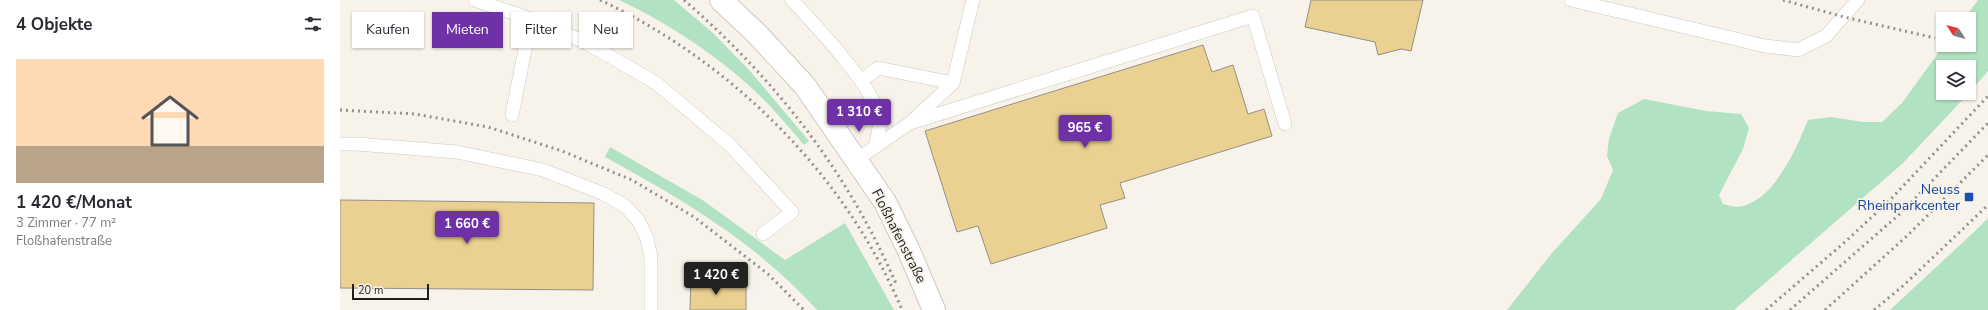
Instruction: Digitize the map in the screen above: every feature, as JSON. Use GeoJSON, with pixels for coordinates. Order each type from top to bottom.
{"type":"FeatureCollection","features":[{"type":"Feature","properties":{"kind":"street","name":"Floßhafenstraße"},"geometry":{"type":"LineString","coordinates":[[721,0],[757,34],[805,86],[856,160],[888,209],[909,251],[934,310]]}},
{"type":"Feature","properties":{"kind":"lane"},"geometry":{"type":"LineString","coordinates":[[475,0],[511,12]]}},
{"type":"Feature","properties":{"kind":"lane"},"geometry":{"type":"LineString","coordinates":[[792,0],[873,97],[880,115],[875,147]]}},
{"type":"Feature","properties":{"kind":"lane"},"geometry":{"type":"LineString","coordinates":[[856,160],[910,123],[953,83],[973,0]]}},
{"type":"Feature","properties":{"kind":"lane"},"geometry":{"type":"LineString","coordinates":[[1571,0],[1765,46],[1798,50],[1826,36],[1858,0]]}},
{"type":"Feature","properties":{"kind":"lane"},"geometry":{"type":"LineString","coordinates":[[910,123],[1253,16],[1285,124]]}},
{"type":"Feature","properties":{"kind":"lane"},"geometry":{"type":"LineString","coordinates":[[571,36],[586,42],[656,83],[730,145],[792,212],[763,234]]}},
{"type":"Feature","properties":{"kind":"lane"},"geometry":{"type":"LineString","coordinates":[[512,115],[525,48]]}},
{"type":"Feature","properties":{"kind":"lane"},"geometry":{"type":"LineString","coordinates":[[860,81],[878,68],[953,83]]}},
{"type":"Feature","properties":{"kind":"lane"},"geometry":{"type":"LineString","coordinates":[[340,144],[457,152],[543,170],[604,194],[625,206],[638,220],[647,238],[651,258],[651,310]]}},
{"type":"Feature","properties":{"kind":"green space"},"geometry":{"type":"Polygon","coordinates":[[[619,0],[674,0],[713,33],[750,71],[809,141],[804,145],[755,91],[699,46],[658,20],[619,0]]]}},
{"type":"Feature","properties":{"kind":"green space"},"geometry":{"type":"Polygon","coordinates":[[[1978,0],[1988,0],[1988,71],[1976,85],[1976,60],[1936,60],[1936,100],[1962,100],[1903,163],[1734,310],[1507,310],[1552,253],[1601,199],[1613,170],[1607,156],[1609,139],[1618,113],[1644,99],[1706,111],[1741,114],[1749,128],[1743,149],[1719,195],[1723,204],[1738,207],[1751,203],[1773,185],[1790,159],[1808,120],[1831,117],[1863,122],[1882,122],[1902,103],[1939,52],[1976,52],[1976,12],[1969,12],[1978,0]]]}},
{"type":"Feature","properties":{"kind":"green space"},"geometry":{"type":"Polygon","coordinates":[[[610,147],[704,201],[785,260],[845,223],[894,310],[817,310],[770,264],[718,224],[662,189],[605,157],[610,147]]]}},
{"type":"Feature","properties":{"kind":"green space"},"geometry":{"type":"Polygon","coordinates":[[[1988,218],[1988,310],[1890,310],[1975,231],[1988,218]]]}},
{"type":"Feature","properties":{"kind":"building"},"geometry":{"type":"Polygon","coordinates":[[[1311,0],[1423,0],[1411,51],[1401,49],[1378,55],[1375,42],[1305,27],[1311,0]]]}},
{"type":"Feature","properties":{"kind":"building"},"geometry":{"type":"Polygon","coordinates":[[[1203,45],[1212,72],[1233,65],[1248,114],[1264,109],[1272,136],[1120,183],[1125,198],[1100,205],[1107,228],[991,264],[978,226],[957,232],[925,131],[1203,45]]]}},
{"type":"Feature","properties":{"kind":"building"},"geometry":{"type":"Polygon","coordinates":[[[340,200],[594,203],[593,290],[340,288],[340,200]]]}},
{"type":"Feature","properties":{"kind":"building"},"geometry":{"type":"Polygon","coordinates":[[[691,275],[712,276],[712,286],[746,286],[746,310],[690,310],[691,275]]]}},
{"type":"Feature","properties":{"kind":"railway"},"geometry":{"type":"LineString","coordinates":[[600,0],[649,26],[695,56],[739,90],[780,128],[817,169],[850,213],[878,260],[902,310]]}},
{"type":"Feature","properties":{"kind":"railway"},"geometry":{"type":"LineString","coordinates":[[684,0],[750,63],[807,131],[833,167],[856,205],[878,244],[897,286]]}},
{"type":"Feature","properties":{"kind":"railway"},"geometry":{"type":"LineString","coordinates":[[1783,0],[1844,17],[1935,38]]}},
{"type":"Feature","properties":{"kind":"railway"},"geometry":{"type":"LineString","coordinates":[[1766,310],[1845,242],[1890,200],[1988,96]]}},
{"type":"Feature","properties":{"kind":"railway"},"geometry":{"type":"LineString","coordinates":[[340,110],[415,114],[488,127],[562,151],[632,180],[694,217],[768,274],[804,310]]}},
{"type":"Feature","properties":{"kind":"railway"},"geometry":{"type":"LineString","coordinates":[[1790,310],[1902,212],[1988,123]]}},
{"type":"Feature","properties":{"kind":"railway"},"geometry":{"type":"LineString","coordinates":[[1825,310],[1908,235],[1988,155]]}},
{"type":"Feature","properties":{"kind":"railway"},"geometry":{"type":"LineString","coordinates":[[1874,310],[1904,285],[1988,205]]}},
{"type":"Feature","properties":{"kind":"place","name":"Neuss Rheinparkcenter"},"geometry":{"type":"Point","coordinates":[1969,197]}}]}
